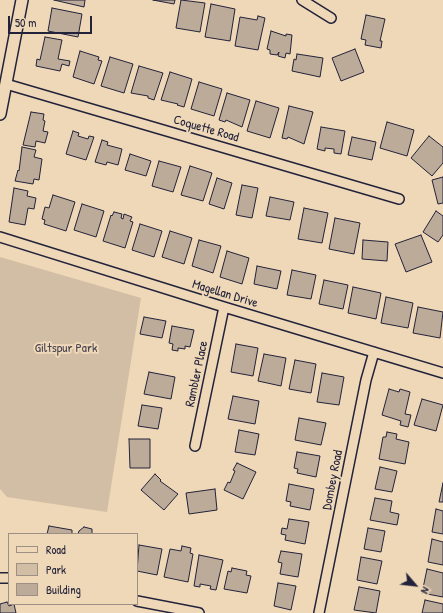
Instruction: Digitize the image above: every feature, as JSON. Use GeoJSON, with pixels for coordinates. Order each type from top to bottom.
{"type":"FeatureCollection","features":[{"type":"Feature","properties":{"kind":"street"},"geometry":{"type":"LineString","coordinates":[[0,114],[22,0]]}},
{"type":"Feature","properties":{"kind":"street"},"geometry":{"type":"LineString","coordinates":[[302,0],[332,18]]}},
{"type":"Feature","properties":{"kind":"street","name":"Coquette Road"},"geometry":{"type":"LineString","coordinates":[[6,84],[399,199]]}},
{"type":"Feature","properties":{"kind":"street","name":"Magellan Drive"},"geometry":{"type":"LineString","coordinates":[[0,237],[443,373]]}},
{"type":"Feature","properties":{"kind":"street","name":"Rambler Place"},"geometry":{"type":"LineString","coordinates":[[195,446],[224,307]]}},
{"type":"Feature","properties":{"kind":"street","name":"Dombey Road"},"geometry":{"type":"LineString","coordinates":[[319,613],[366,380],[374,352]]}},
{"type":"Feature","properties":{"kind":"street"},"geometry":{"type":"LineString","coordinates":[[138,601],[200,613]]}},
{"type":"Feature","properties":{"kind":"green space","name":"Giltspur Park"},"geometry":{"type":"Polygon","coordinates":[[[0,257],[141,298],[107,512],[7,497],[0,489],[0,257]]]}},
{"type":"Feature","properties":{"kind":"building"},"geometry":{"type":"Polygon","coordinates":[[[54,0],[85,0],[84,7],[54,0]]]}},
{"type":"Feature","properties":{"kind":"building"},"geometry":{"type":"Polygon","coordinates":[[[153,0],[175,0],[174,4],[153,0]]]}},
{"type":"Feature","properties":{"kind":"building"},"geometry":{"type":"Polygon","coordinates":[[[181,0],[205,3],[200,32],[176,28],[181,0]]]}},
{"type":"Feature","properties":{"kind":"building"},"geometry":{"type":"Polygon","coordinates":[[[211,4],[235,9],[230,41],[205,37],[211,4]]]}},
{"type":"Feature","properties":{"kind":"building"},"geometry":{"type":"Polygon","coordinates":[[[52,8],[82,14],[78,37],[48,31],[52,8]]]}},
{"type":"Feature","properties":{"kind":"building"},"geometry":{"type":"Polygon","coordinates":[[[366,15],[385,19],[380,41],[382,41],[381,48],[365,45],[366,40],[361,39],[366,15]]]}},
{"type":"Feature","properties":{"kind":"building"},"geometry":{"type":"Polygon","coordinates":[[[258,16],[265,18],[258,50],[235,46],[240,17],[257,20],[258,16]]]}},
{"type":"Feature","properties":{"kind":"building"},"geometry":{"type":"Polygon","coordinates":[[[271,31],[286,36],[286,34],[292,35],[290,54],[286,53],[285,58],[278,56],[279,52],[277,55],[270,54],[270,50],[267,49],[271,31]]]}},
{"type":"Feature","properties":{"kind":"building"},"geometry":{"type":"Polygon","coordinates":[[[45,37],[62,40],[58,59],[70,61],[69,66],[62,64],[60,71],[36,66],[37,59],[40,60],[45,37]]]}},
{"type":"Feature","properties":{"kind":"building"},"geometry":{"type":"Polygon","coordinates":[[[355,49],[364,72],[341,81],[332,58],[355,49]]]}},
{"type":"Feature","properties":{"kind":"building"},"geometry":{"type":"Polygon","coordinates":[[[80,51],[99,57],[98,60],[102,61],[94,84],[73,77],[80,51]]]}},
{"type":"Feature","properties":{"kind":"building"},"geometry":{"type":"Polygon","coordinates":[[[297,54],[323,58],[320,77],[292,71],[294,59],[296,60],[297,54]]]}},
{"type":"Feature","properties":{"kind":"building"},"geometry":{"type":"Polygon","coordinates":[[[110,57],[133,64],[124,93],[101,86],[110,57]]]}},
{"type":"Feature","properties":{"kind":"building"},"geometry":{"type":"Polygon","coordinates":[[[139,66],[163,73],[154,100],[148,98],[148,96],[131,93],[139,66]]]}},
{"type":"Feature","properties":{"kind":"building"},"geometry":{"type":"Polygon","coordinates":[[[170,72],[192,79],[184,107],[161,100],[170,72]]]}},
{"type":"Feature","properties":{"kind":"building"},"geometry":{"type":"Polygon","coordinates":[[[199,82],[222,89],[214,116],[191,109],[199,82]]]}},
{"type":"Feature","properties":{"kind":"building"},"geometry":{"type":"Polygon","coordinates":[[[227,93],[250,100],[242,127],[226,120],[225,122],[219,120],[227,93]]]}},
{"type":"Feature","properties":{"kind":"building"},"geometry":{"type":"Polygon","coordinates":[[[256,101],[279,108],[270,138],[247,131],[256,101]]]}},
{"type":"Feature","properties":{"kind":"building"},"geometry":{"type":"Polygon","coordinates":[[[289,106],[313,112],[304,144],[288,137],[287,139],[282,138],[289,106]]]}},
{"type":"Feature","properties":{"kind":"building"},"geometry":{"type":"Polygon","coordinates":[[[31,112],[44,114],[43,120],[45,121],[43,131],[48,132],[45,143],[36,141],[35,147],[23,145],[31,112]]]}},
{"type":"Feature","properties":{"kind":"building"},"geometry":{"type":"Polygon","coordinates":[[[387,122],[414,130],[407,156],[380,148],[387,122]]]}},
{"type":"Feature","properties":{"kind":"building"},"geometry":{"type":"Polygon","coordinates":[[[321,127],[345,131],[341,154],[334,153],[334,149],[325,148],[325,151],[317,149],[321,127]]]}},
{"type":"Feature","properties":{"kind":"building"},"geometry":{"type":"Polygon","coordinates":[[[73,131],[79,133],[78,136],[88,139],[89,136],[94,137],[86,160],[66,154],[73,131]]]}},
{"type":"Feature","properties":{"kind":"building"},"geometry":{"type":"Polygon","coordinates":[[[429,136],[443,147],[443,163],[432,176],[411,158],[429,136]]]}},
{"type":"Feature","properties":{"kind":"building"},"geometry":{"type":"Polygon","coordinates":[[[352,137],[376,142],[372,160],[348,155],[352,137]]]}},
{"type":"Feature","properties":{"kind":"building"},"geometry":{"type":"Polygon","coordinates":[[[102,140],[108,142],[107,145],[122,149],[118,165],[107,162],[106,165],[95,162],[102,140]]]}},
{"type":"Feature","properties":{"kind":"building"},"geometry":{"type":"Polygon","coordinates":[[[22,147],[36,150],[34,157],[42,159],[39,180],[34,179],[33,184],[15,181],[18,170],[19,171],[22,147]]]}},
{"type":"Feature","properties":{"kind":"building"},"geometry":{"type":"Polygon","coordinates":[[[130,154],[151,161],[146,176],[125,170],[130,154]]]}},
{"type":"Feature","properties":{"kind":"building"},"geometry":{"type":"Polygon","coordinates":[[[159,161],[181,167],[173,192],[152,186],[159,161]]]}},
{"type":"Feature","properties":{"kind":"building"},"geometry":{"type":"Polygon","coordinates":[[[190,166],[212,173],[203,201],[181,195],[190,166]]]}},
{"type":"Feature","properties":{"kind":"building"},"geometry":{"type":"Polygon","coordinates":[[[443,177],[443,203],[438,204],[432,180],[443,177]]]}},
{"type":"Feature","properties":{"kind":"building"},"geometry":{"type":"Polygon","coordinates":[[[217,178],[232,183],[224,209],[209,204],[217,178]]]}},
{"type":"Feature","properties":{"kind":"building"},"geometry":{"type":"Polygon","coordinates":[[[242,185],[258,188],[252,218],[236,215],[242,185]]]}},
{"type":"Feature","properties":{"kind":"building"},"geometry":{"type":"Polygon","coordinates":[[[14,188],[28,191],[27,196],[36,198],[34,209],[28,208],[25,225],[9,222],[14,188]]]}},
{"type":"Feature","properties":{"kind":"building"},"geometry":{"type":"Polygon","coordinates":[[[53,195],[75,202],[66,231],[44,224],[45,220],[42,219],[45,207],[49,208],[53,195]]]}},
{"type":"Feature","properties":{"kind":"building"},"geometry":{"type":"Polygon","coordinates":[[[270,197],[294,202],[290,220],[266,216],[270,197]]]}},
{"type":"Feature","properties":{"kind":"building"},"geometry":{"type":"Polygon","coordinates":[[[82,204],[104,211],[96,237],[74,230],[82,204]]]}},
{"type":"Feature","properties":{"kind":"building"},"geometry":{"type":"Polygon","coordinates":[[[304,208],[328,213],[322,243],[298,239],[304,208]]]}},
{"type":"Feature","properties":{"kind":"building"},"geometry":{"type":"Polygon","coordinates":[[[436,211],[443,216],[443,235],[438,242],[423,232],[436,211]]]}},
{"type":"Feature","properties":{"kind":"building"},"geometry":{"type":"Polygon","coordinates":[[[114,212],[122,214],[121,218],[123,219],[124,214],[132,217],[130,221],[133,222],[125,248],[103,241],[111,215],[112,216],[114,212]]]}},
{"type":"Feature","properties":{"kind":"building"},"geometry":{"type":"Polygon","coordinates":[[[335,218],[360,223],[354,254],[329,249],[335,218]]]}},
{"type":"Feature","properties":{"kind":"building"},"geometry":{"type":"Polygon","coordinates":[[[140,224],[162,231],[154,257],[132,250],[140,224]]]}},
{"type":"Feature","properties":{"kind":"building"},"geometry":{"type":"Polygon","coordinates":[[[170,231],[192,238],[184,264],[162,257],[170,231]]]}},
{"type":"Feature","properties":{"kind":"building"},"geometry":{"type":"Polygon","coordinates":[[[421,235],[432,262],[406,272],[395,244],[421,235]]]}},
{"type":"Feature","properties":{"kind":"building"},"geometry":{"type":"Polygon","coordinates":[[[199,240],[221,246],[213,273],[192,266],[199,240]]]}},
{"type":"Feature","properties":{"kind":"building"},"geometry":{"type":"Polygon","coordinates":[[[363,240],[388,242],[387,261],[362,259],[363,240]]]}},
{"type":"Feature","properties":{"kind":"building"},"geometry":{"type":"Polygon","coordinates":[[[227,251],[249,258],[242,284],[220,277],[227,251]]]}},
{"type":"Feature","properties":{"kind":"building"},"geometry":{"type":"Polygon","coordinates":[[[257,266],[281,271],[277,289],[254,284],[257,266]]]}},
{"type":"Feature","properties":{"kind":"building"},"geometry":{"type":"Polygon","coordinates":[[[292,270],[316,275],[311,299],[287,295],[292,270]]]}},
{"type":"Feature","properties":{"kind":"building"},"geometry":{"type":"Polygon","coordinates":[[[324,280],[348,285],[343,309],[319,304],[324,280]]]}},
{"type":"Feature","properties":{"kind":"building"},"geometry":{"type":"Polygon","coordinates":[[[353,287],[381,293],[376,319],[348,313],[353,287]]]}},
{"type":"Feature","properties":{"kind":"building"},"geometry":{"type":"Polygon","coordinates":[[[386,297],[413,303],[408,328],[381,323],[386,297]]]}},
{"type":"Feature","properties":{"kind":"building"},"geometry":{"type":"Polygon","coordinates":[[[418,307],[443,312],[440,338],[413,333],[418,307]]]}},
{"type":"Feature","properties":{"kind":"building"},"geometry":{"type":"Polygon","coordinates":[[[144,317],[166,321],[162,338],[140,334],[144,317]]]}},
{"type":"Feature","properties":{"kind":"building"},"geometry":{"type":"Polygon","coordinates":[[[172,326],[194,330],[190,347],[185,346],[185,349],[178,348],[178,351],[172,350],[173,344],[169,343],[172,326]]]}},
{"type":"Feature","properties":{"kind":"building"},"geometry":{"type":"Polygon","coordinates":[[[236,344],[258,348],[253,376],[231,372],[236,344]]]}},
{"type":"Feature","properties":{"kind":"building"},"geometry":{"type":"Polygon","coordinates":[[[264,354],[286,358],[281,386],[258,381],[264,354]]]}},
{"type":"Feature","properties":{"kind":"building"},"geometry":{"type":"Polygon","coordinates":[[[295,360],[316,364],[311,393],[289,389],[295,360]]]}},
{"type":"Feature","properties":{"kind":"building"},"geometry":{"type":"Polygon","coordinates":[[[149,372],[175,377],[171,399],[144,394],[149,372]]]}},
{"type":"Feature","properties":{"kind":"building"},"geometry":{"type":"Polygon","coordinates":[[[322,373],[344,377],[339,405],[317,402],[322,373]]]}},
{"type":"Feature","properties":{"kind":"building"},"geometry":{"type":"Polygon","coordinates":[[[389,389],[399,392],[400,389],[410,392],[405,414],[411,415],[408,427],[400,425],[401,421],[382,415],[389,389]]]}},
{"type":"Feature","properties":{"kind":"building"},"geometry":{"type":"Polygon","coordinates":[[[233,396],[259,401],[255,424],[228,419],[233,396]]]}},
{"type":"Feature","properties":{"kind":"building"},"geometry":{"type":"Polygon","coordinates":[[[422,399],[443,405],[436,431],[414,425],[422,399]]]}},
{"type":"Feature","properties":{"kind":"building"},"geometry":{"type":"Polygon","coordinates":[[[142,405],[162,408],[158,429],[138,426],[142,405]]]}},
{"type":"Feature","properties":{"kind":"building"},"geometry":{"type":"Polygon","coordinates":[[[299,418],[326,423],[321,445],[295,440],[299,418]]]}},
{"type":"Feature","properties":{"kind":"building"},"geometry":{"type":"Polygon","coordinates":[[[239,430],[259,434],[255,455],[235,452],[239,430]]]}},
{"type":"Feature","properties":{"kind":"building"},"geometry":{"type":"Polygon","coordinates":[[[387,432],[397,434],[396,439],[409,442],[405,464],[379,459],[383,437],[386,437],[387,432]]]}},
{"type":"Feature","properties":{"kind":"building"},"geometry":{"type":"Polygon","coordinates":[[[129,439],[150,439],[150,468],[130,468],[129,439]]]}},
{"type":"Feature","properties":{"kind":"building"},"geometry":{"type":"Polygon","coordinates":[[[297,452],[320,456],[316,477],[297,473],[298,469],[294,468],[297,452]]]}},
{"type":"Feature","properties":{"kind":"building"},"geometry":{"type":"Polygon","coordinates":[[[237,463],[256,472],[243,499],[224,490],[228,482],[230,483],[235,471],[233,470],[237,463]]]}},
{"type":"Feature","properties":{"kind":"building"},"geometry":{"type":"Polygon","coordinates":[[[380,467],[397,471],[392,492],[375,489],[380,467]]]}},
{"type":"Feature","properties":{"kind":"building"},"geometry":{"type":"Polygon","coordinates":[[[155,474],[161,480],[160,481],[178,494],[164,510],[141,490],[155,474]]]}},
{"type":"Feature","properties":{"kind":"building"},"geometry":{"type":"Polygon","coordinates":[[[443,483],[443,502],[439,502],[443,483]]]}},
{"type":"Feature","properties":{"kind":"building"},"geometry":{"type":"Polygon","coordinates":[[[289,484],[314,489],[310,510],[290,506],[291,502],[286,501],[289,484]]]}},
{"type":"Feature","properties":{"kind":"building"},"geometry":{"type":"Polygon","coordinates":[[[215,489],[217,510],[189,514],[186,493],[215,489]]]}},
{"type":"Feature","properties":{"kind":"building"},"geometry":{"type":"Polygon","coordinates":[[[375,498],[392,501],[390,512],[399,514],[397,525],[370,520],[375,498]]]}},
{"type":"Feature","properties":{"kind":"building"},"geometry":{"type":"Polygon","coordinates":[[[436,509],[443,511],[443,534],[432,532],[436,509]]]}},
{"type":"Feature","properties":{"kind":"building"},"geometry":{"type":"Polygon","coordinates":[[[289,519],[309,522],[305,544],[285,540],[286,535],[281,534],[282,528],[287,529],[289,519]]]}},
{"type":"Feature","properties":{"kind":"building"},"geometry":{"type":"Polygon","coordinates":[[[49,526],[72,530],[72,533],[47,533],[49,526]]]}},
{"type":"Feature","properties":{"kind":"building"},"geometry":{"type":"Polygon","coordinates":[[[84,527],[92,529],[92,533],[78,533],[84,527]]]}},
{"type":"Feature","properties":{"kind":"building"},"geometry":{"type":"Polygon","coordinates":[[[368,528],[385,531],[381,552],[364,549],[368,528]]]}},
{"type":"Feature","properties":{"kind":"building"},"geometry":{"type":"Polygon","coordinates":[[[432,539],[443,542],[443,565],[428,562],[432,539]]]}},
{"type":"Feature","properties":{"kind":"building"},"geometry":{"type":"Polygon","coordinates":[[[139,545],[162,549],[157,575],[138,571],[139,545]]]}},
{"type":"Feature","properties":{"kind":"building"},"geometry":{"type":"Polygon","coordinates":[[[182,546],[191,548],[190,553],[193,554],[188,582],[164,577],[170,549],[181,551],[182,546]]]}},
{"type":"Feature","properties":{"kind":"building"},"geometry":{"type":"Polygon","coordinates":[[[281,551],[302,554],[298,577],[280,574],[282,563],[278,562],[281,551]]]}},
{"type":"Feature","properties":{"kind":"building"},"geometry":{"type":"Polygon","coordinates":[[[199,555],[223,560],[216,590],[210,589],[211,586],[200,584],[200,587],[194,586],[199,555]]]}},
{"type":"Feature","properties":{"kind":"building"},"geometry":{"type":"Polygon","coordinates":[[[361,557],[382,561],[377,584],[357,580],[361,557]]]}},
{"type":"Feature","properties":{"kind":"building"},"geometry":{"type":"Polygon","coordinates":[[[232,568],[247,571],[246,575],[251,576],[247,593],[224,589],[228,571],[231,572],[232,568]]]}},
{"type":"Feature","properties":{"kind":"building"},"geometry":{"type":"Polygon","coordinates":[[[427,569],[443,573],[443,597],[422,593],[427,569]]]}},
{"type":"Feature","properties":{"kind":"building"},"geometry":{"type":"Polygon","coordinates":[[[278,583],[296,586],[291,610],[274,606],[278,583]]]}},
{"type":"Feature","properties":{"kind":"building"},"geometry":{"type":"Polygon","coordinates":[[[359,587],[380,591],[376,613],[354,610],[359,587]]]}},
{"type":"Feature","properties":{"kind":"building"},"geometry":{"type":"Polygon","coordinates":[[[425,600],[443,604],[443,613],[422,613],[425,600]]]}},
{"type":"Feature","properties":{"kind":"building"},"geometry":{"type":"Polygon","coordinates":[[[7,602],[9,606],[14,605],[16,613],[0,613],[0,604],[7,602]]]}}]}
